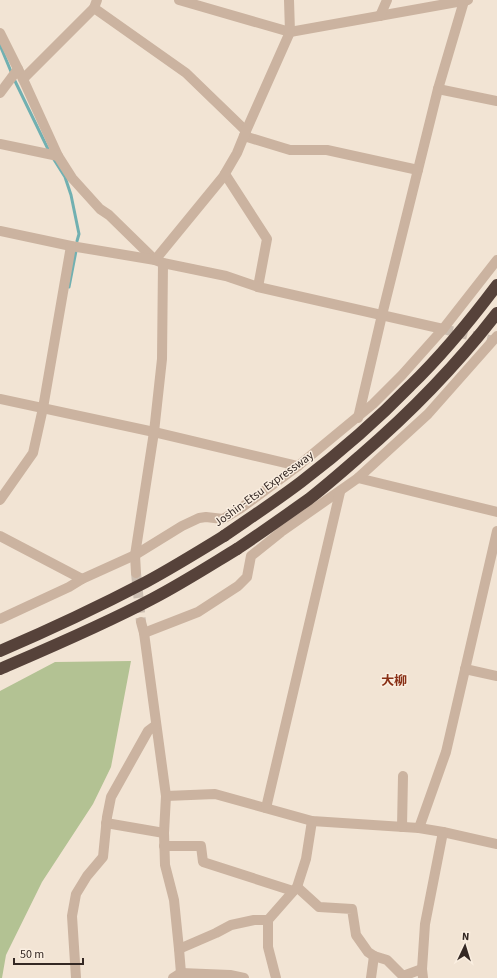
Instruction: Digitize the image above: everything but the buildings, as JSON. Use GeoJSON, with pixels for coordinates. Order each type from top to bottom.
{"type":"FeatureCollection","features":[{"type":"Feature","properties":{"kind":"highway","name":"Joshin-Etsu Expressway"},"geometry":{"type":"LineString","coordinates":[[0,651],[132,589],[180,563],[224,536],[301,482],[339,452],[410,386],[445,349],[497,286]]}},
{"type":"Feature","properties":{"kind":"highway"},"geometry":{"type":"LineString","coordinates":[[0,669],[95,627],[152,599],[197,574],[237,549],[310,498],[386,434],[455,364],[497,314]]}},
{"type":"Feature","properties":{"kind":"street"},"geometry":{"type":"LineString","coordinates":[[179,0],[290,32],[466,0],[438,89],[358,418]]}},
{"type":"Feature","properties":{"kind":"street"},"geometry":{"type":"LineString","coordinates":[[136,572],[135,555],[154,432],[162,359],[159,262],[225,174],[237,153],[290,32],[290,0]]}},
{"type":"Feature","properties":{"kind":"street"},"geometry":{"type":"LineString","coordinates":[[380,16],[387,0]]}},
{"type":"Feature","properties":{"kind":"street"},"geometry":{"type":"LineString","coordinates":[[23,79],[95,4],[186,73],[245,134],[290,150],[327,150],[418,170]]}},
{"type":"Feature","properties":{"kind":"street"},"geometry":{"type":"LineString","coordinates":[[0,36],[23,79],[58,156],[72,178],[100,210],[109,215],[159,262]]}},
{"type":"Feature","properties":{"kind":"street"},"geometry":{"type":"LineString","coordinates":[[0,93],[18,69]]}},
{"type":"Feature","properties":{"kind":"street"},"geometry":{"type":"LineString","coordinates":[[438,89],[497,101]]}},
{"type":"Feature","properties":{"kind":"street"},"geometry":{"type":"LineString","coordinates":[[0,144],[58,156]]}},
{"type":"Feature","properties":{"kind":"street"},"geometry":{"type":"LineString","coordinates":[[225,174],[267,238],[258,287]]}},
{"type":"Feature","properties":{"kind":"street"},"geometry":{"type":"LineString","coordinates":[[0,230],[71,246],[226,276],[258,287],[443,329]]}},
{"type":"Feature","properties":{"kind":"street"},"geometry":{"type":"LineString","coordinates":[[0,500],[33,453],[43,408],[71,246]]}},
{"type":"Feature","properties":{"kind":"street"},"geometry":{"type":"LineString","coordinates":[[0,618],[135,555],[182,526],[199,518],[206,517],[223,519],[241,508],[298,466],[358,418],[388,390],[443,329],[497,260]]}},
{"type":"Feature","properties":{"kind":"street"},"geometry":{"type":"LineString","coordinates":[[144,633],[198,612],[238,586],[247,577],[251,556],[281,532],[358,478],[428,414],[496,339]]}},
{"type":"Feature","properties":{"kind":"street"},"geometry":{"type":"LineString","coordinates":[[0,399],[154,432],[298,466]]}},
{"type":"Feature","properties":{"kind":"street"},"geometry":{"type":"LineString","coordinates":[[358,478],[497,512]]}},
{"type":"Feature","properties":{"kind":"street"},"geometry":{"type":"LineString","coordinates":[[266,808],[340,492]]}},
{"type":"Feature","properties":{"kind":"street"},"geometry":{"type":"LineString","coordinates":[[419,828],[446,752],[497,531]]}},
{"type":"Feature","properties":{"kind":"street"},"geometry":{"type":"LineString","coordinates":[[0,536],[82,579]]}},
{"type":"Feature","properties":{"kind":"street"},"geometry":{"type":"LineString","coordinates":[[141,622],[144,633],[166,796],[164,833],[165,865],[174,900],[180,976],[230,975],[244,978]]}},
{"type":"Feature","properties":{"kind":"street"},"geometry":{"type":"LineString","coordinates":[[465,669],[497,676]]}},
{"type":"Feature","properties":{"kind":"street"},"geometry":{"type":"LineString","coordinates":[[76,978],[72,916],[76,894],[87,876],[103,857],[106,823],[111,797],[148,731],[156,725]]}},
{"type":"Feature","properties":{"kind":"street"},"geometry":{"type":"LineString","coordinates":[[402,827],[403,776]]}},
{"type":"Feature","properties":{"kind":"street"},"geometry":{"type":"LineString","coordinates":[[166,796],[215,794],[312,821],[419,828],[497,844]]}},
{"type":"Feature","properties":{"kind":"street"},"geometry":{"type":"LineString","coordinates":[[276,978],[268,947],[268,920],[295,889],[306,859],[312,821]]}},
{"type":"Feature","properties":{"kind":"street"},"geometry":{"type":"LineString","coordinates":[[106,823],[164,833]]}},
{"type":"Feature","properties":{"kind":"street"},"geometry":{"type":"LineString","coordinates":[[164,846],[201,846],[203,862],[295,889],[319,907],[352,909],[356,935],[368,952],[374,956],[387,960],[403,976],[423,974],[425,924],[443,832]]}},
{"type":"Feature","properties":{"kind":"street"},"geometry":{"type":"LineString","coordinates":[[179,949],[216,933],[231,924],[254,920],[268,920]]}},
{"type":"Feature","properties":{"kind":"street"},"geometry":{"type":"LineString","coordinates":[[371,978],[374,956]]}},
{"type":"Feature","properties":{"kind":"green space"},"geometry":{"type":"Polygon","coordinates":[[[131,661],[111,767],[93,804],[42,882],[6,955],[2,978],[0,978],[0,691],[55,662],[131,661]]]}},
{"type":"Feature","properties":{"kind":"waterway"},"geometry":{"type":"LineString","coordinates":[[0,45],[12,74]]}},
{"type":"Feature","properties":{"kind":"waterway"},"geometry":{"type":"LineString","coordinates":[[14,79],[48,149]]}},
{"type":"Feature","properties":{"kind":"waterway"},"geometry":{"type":"LineString","coordinates":[[53,158],[65,177],[71,195],[79,234],[77,241]]}},
{"type":"Feature","properties":{"kind":"waterway"},"geometry":{"type":"LineString","coordinates":[[69,287],[76,251]]}},
{"type":"Feature","properties":{"kind":"tunnel"},"geometry":{"type":"LineString","coordinates":[[443,329],[494,341]]}},
{"type":"Feature","properties":{"kind":"tunnel"},"geometry":{"type":"LineString","coordinates":[[136,573],[141,622]]}},
{"type":"Feature","properties":{"kind":"district","name":"大柳"},"geometry":{"type":"Point","coordinates":[394,681]}}]}
